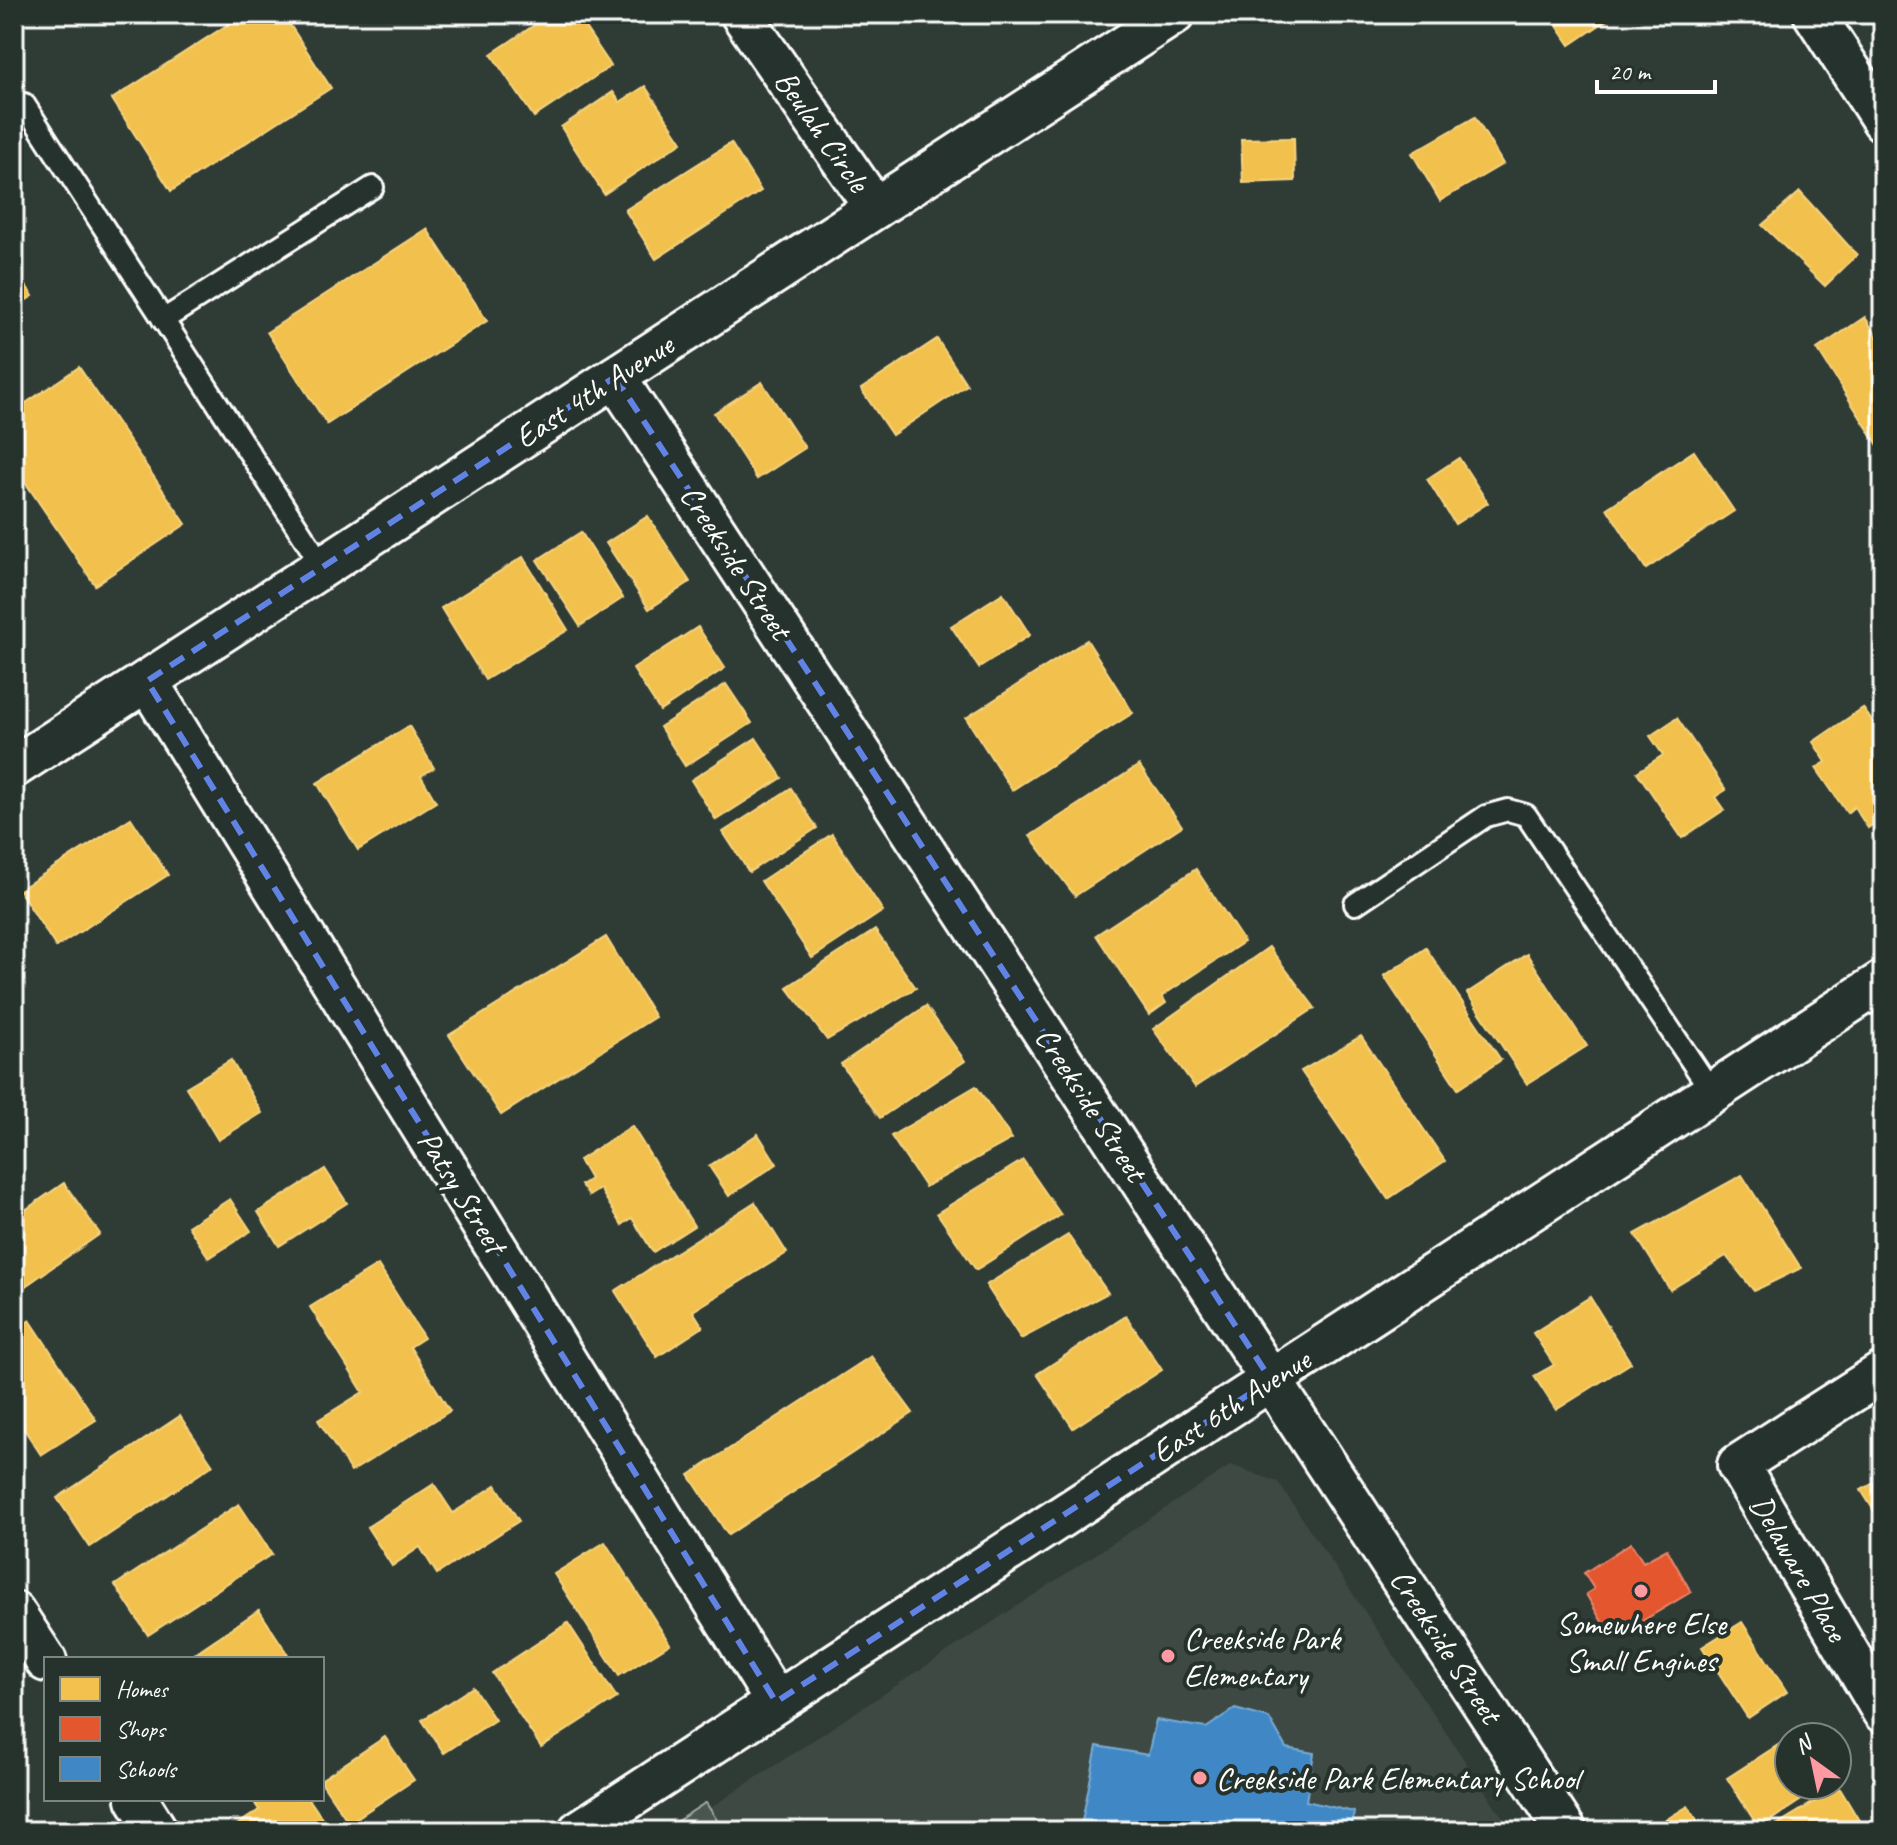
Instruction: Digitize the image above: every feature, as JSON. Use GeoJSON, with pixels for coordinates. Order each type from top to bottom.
{"type":"FeatureCollection","features":[{"type":"Feature","properties":{"kind":"street","name":"Beulah Circle"},"geometry":{"type":"LineString","coordinates":[[741,14],[875,208]]}},
{"type":"Feature","properties":{"kind":"street","name":"East 4th Avenue"},"geometry":{"type":"LineString","coordinates":[[14,767],[1174,14]]}},
{"type":"Feature","properties":{"kind":"street"},"geometry":{"type":"LineString","coordinates":[[1814,14],[1883,121]]}},
{"type":"Feature","properties":{"kind":"street","name":"Creekside Street"},"geometry":{"type":"LineString","coordinates":[[615,377],[1566,1831]]}},
{"type":"Feature","properties":{"kind":"street","name":"Patsy Street"},"geometry":{"type":"LineString","coordinates":[[147,681],[776,1702]]}},
{"type":"Feature","properties":{"kind":"street","name":"East 6th Avenue"},"geometry":{"type":"LineString","coordinates":[[579,1831],[1883,981]]}},
{"type":"Feature","properties":{"kind":"street","name":"Delaware Place"},"geometry":{"type":"LineString","coordinates":[[1883,1372],[1738,1465],[1883,1712]]}},
{"type":"Feature","properties":{"kind":"street"},"geometry":{"type":"LineString","coordinates":[[14,1612],[44,1658]]}},
{"type":"Feature","properties":{"kind":"street"},"geometry":{"type":"LineString","coordinates":[[138,1801],[157,1831]]}},
{"type":"Feature","properties":{"kind":"lane"},"geometry":{"type":"LineString","coordinates":[[24,104],[323,567]]}},
{"type":"Feature","properties":{"kind":"lane"},"geometry":{"type":"LineString","coordinates":[[163,320],[373,187]]}},
{"type":"Feature","properties":{"kind":"lane"},"geometry":{"type":"LineString","coordinates":[[1355,904],[1486,816],[1508,810],[1526,815],[1712,1092]]}},
{"type":"Feature","properties":{"kind":"highlighted area"},"geometry":{"type":"Polygon","coordinates":[[[615,377],[1271,1380],[776,1702],[147,681],[615,377]]]}},
{"type":"Feature","properties":{"kind":"shaded area","name":"Creekside Park Elementary"},"geometry":{"type":"Polygon","coordinates":[[[1231,1465],[1278,1482],[1512,1831],[675,1831],[1231,1465]]]}},
{"type":"Feature","properties":{"kind":"green space"},"geometry":{"type":"Polygon","coordinates":[[[705,1803],[724,1831],[662,1831],[705,1803]]]}},
{"type":"Feature","properties":{"kind":"building: Homes"},"geometry":{"type":"Polygon","coordinates":[[[244,14],[283,14],[331,88],[171,191],[112,99],[244,14]]]}},
{"type":"Feature","properties":{"kind":"building: Homes"},"geometry":{"type":"Polygon","coordinates":[[[551,14],[576,14],[611,66],[534,117],[491,54],[551,14]]]}},
{"type":"Feature","properties":{"kind":"building: Homes"},"geometry":{"type":"Polygon","coordinates":[[[1549,14],[1616,14],[1570,45],[1549,14]]]}},
{"type":"Feature","properties":{"kind":"building: Homes"},"geometry":{"type":"Polygon","coordinates":[[[645,86],[682,142],[604,194],[561,127],[613,92],[620,102],[645,86]]]}},
{"type":"Feature","properties":{"kind":"building: Homes"},"geometry":{"type":"Polygon","coordinates":[[[1475,117],[1503,164],[1440,201],[1412,153],[1475,117]]]}},
{"type":"Feature","properties":{"kind":"building: Homes"},"geometry":{"type":"Polygon","coordinates":[[[1294,138],[1295,181],[1243,183],[1241,139],[1294,138]]]}},
{"type":"Feature","properties":{"kind":"building: Homes"},"geometry":{"type":"Polygon","coordinates":[[[731,143],[761,191],[656,259],[625,210],[731,143]]]}},
{"type":"Feature","properties":{"kind":"building: Homes"},"geometry":{"type":"Polygon","coordinates":[[[1800,192],[1857,255],[1825,286],[1762,225],[1800,192]]]}},
{"type":"Feature","properties":{"kind":"building: Homes"},"geometry":{"type":"Polygon","coordinates":[[[427,229],[487,321],[327,424],[267,332],[427,229]]]}},
{"type":"Feature","properties":{"kind":"building: Homes"},"geometry":{"type":"Polygon","coordinates":[[[14,268],[33,296],[14,308],[14,268]]]}},
{"type":"Feature","properties":{"kind":"building: Homes"},"geometry":{"type":"Polygon","coordinates":[[[1865,317],[1883,346],[1883,453],[1817,349],[1865,317]]]}},
{"type":"Feature","properties":{"kind":"building: Homes"},"geometry":{"type":"Polygon","coordinates":[[[937,339],[967,385],[892,435],[861,389],[937,339]]]}},
{"type":"Feature","properties":{"kind":"building: Homes"},"geometry":{"type":"Polygon","coordinates":[[[79,367],[186,524],[95,585],[14,466],[14,411],[79,367]]]}},
{"type":"Feature","properties":{"kind":"building: Homes"},"geometry":{"type":"Polygon","coordinates":[[[762,382],[805,448],[757,479],[714,413],[762,382]]]}},
{"type":"Feature","properties":{"kind":"building: Homes"},"geometry":{"type":"Polygon","coordinates":[[[1694,451],[1734,511],[1646,569],[1607,508],[1694,451]]]}},
{"type":"Feature","properties":{"kind":"building: Homes"},"geometry":{"type":"Polygon","coordinates":[[[1459,458],[1488,503],[1455,524],[1427,479],[1459,458]]]}},
{"type":"Feature","properties":{"kind":"building: Homes"},"geometry":{"type":"Polygon","coordinates":[[[648,516],[690,582],[649,609],[606,543],[648,516]]]}},
{"type":"Feature","properties":{"kind":"building: Homes"},"geometry":{"type":"Polygon","coordinates":[[[581,532],[623,598],[580,626],[537,560],[581,532]]]}},
{"type":"Feature","properties":{"kind":"building: Homes"},"geometry":{"type":"Polygon","coordinates":[[[523,557],[568,630],[485,680],[441,608],[523,557]]]}},
{"type":"Feature","properties":{"kind":"building: Homes"},"geometry":{"type":"Polygon","coordinates":[[[1003,593],[1030,635],[979,668],[951,626],[1003,593]]]}},
{"type":"Feature","properties":{"kind":"building: Homes"},"geometry":{"type":"Polygon","coordinates":[[[698,627],[725,668],[660,711],[633,669],[698,627]]]}},
{"type":"Feature","properties":{"kind":"building: Homes"},"geometry":{"type":"Polygon","coordinates":[[[1087,640],[1133,713],[1012,790],[966,718],[1087,640]]]}},
{"type":"Feature","properties":{"kind":"building: Homes"},"geometry":{"type":"Polygon","coordinates":[[[726,684],[752,723],[685,766],[660,727],[726,684]]]}},
{"type":"Feature","properties":{"kind":"building: Homes"},"geometry":{"type":"Polygon","coordinates":[[[1863,708],[1883,737],[1883,817],[1868,828],[1854,807],[1847,813],[1816,768],[1826,762],[1813,742],[1863,708]]]}},
{"type":"Feature","properties":{"kind":"building: Homes"},"geometry":{"type":"Polygon","coordinates":[[[1677,718],[1726,790],[1715,797],[1724,810],[1682,838],[1637,772],[1663,755],[1650,736],[1677,718]]]}},
{"type":"Feature","properties":{"kind":"building: Homes"},"geometry":{"type":"Polygon","coordinates":[[[409,726],[434,768],[421,776],[436,802],[358,850],[317,783],[409,726]]]}},
{"type":"Feature","properties":{"kind":"building: Homes"},"geometry":{"type":"Polygon","coordinates":[[[756,738],[782,778],[716,820],[691,780],[756,738]]]}},
{"type":"Feature","properties":{"kind":"building: Homes"},"geometry":{"type":"Polygon","coordinates":[[[1139,765],[1182,826],[1075,896],[1030,836],[1139,765]]]}},
{"type":"Feature","properties":{"kind":"building: Homes"},"geometry":{"type":"Polygon","coordinates":[[[791,788],[817,828],[749,872],[723,832],[791,788]]]}},
{"type":"Feature","properties":{"kind":"building: Homes"},"geometry":{"type":"Polygon","coordinates":[[[131,818],[168,875],[56,947],[19,890],[131,818]]]}},
{"type":"Feature","properties":{"kind":"building: Homes"},"geometry":{"type":"Polygon","coordinates":[[[832,834],[883,911],[812,958],[761,881],[832,834]]]}},
{"type":"Feature","properties":{"kind":"building: Homes"},"geometry":{"type":"Polygon","coordinates":[[[1196,869],[1244,942],[1162,996],[1166,1003],[1149,1015],[1096,935],[1196,869]]]}},
{"type":"Feature","properties":{"kind":"building: Homes"},"geometry":{"type":"Polygon","coordinates":[[[875,930],[916,988],[827,1040],[787,987],[875,930]]]}},
{"type":"Feature","properties":{"kind":"building: Homes"},"geometry":{"type":"Polygon","coordinates":[[[606,937],[655,1017],[501,1115],[449,1035],[606,937]]]}},
{"type":"Feature","properties":{"kind":"building: Homes"},"geometry":{"type":"Polygon","coordinates":[[[1269,947],[1315,1008],[1195,1087],[1153,1029],[1269,947]]]}},
{"type":"Feature","properties":{"kind":"building: Homes"},"geometry":{"type":"Polygon","coordinates":[[[1426,948],[1501,1060],[1458,1089],[1384,976],[1426,948]]]}},
{"type":"Feature","properties":{"kind":"building: Homes"},"geometry":{"type":"Polygon","coordinates":[[[1527,954],[1587,1046],[1527,1084],[1467,993],[1527,954]]]}},
{"type":"Feature","properties":{"kind":"building: Homes"},"geometry":{"type":"Polygon","coordinates":[[[926,1006],[965,1061],[880,1118],[841,1064],[926,1006]]]}},
{"type":"Feature","properties":{"kind":"building: Homes"},"geometry":{"type":"Polygon","coordinates":[[[1361,1036],[1445,1161],[1388,1199],[1301,1071],[1361,1036]]]}},
{"type":"Feature","properties":{"kind":"building: Homes"},"geometry":{"type":"Polygon","coordinates":[[[231,1060],[262,1113],[218,1140],[186,1087],[231,1060]]]}},
{"type":"Feature","properties":{"kind":"building: Homes"},"geometry":{"type":"Polygon","coordinates":[[[976,1086],[1012,1139],[925,1187],[891,1136],[976,1086]]]}},
{"type":"Feature","properties":{"kind":"building: Homes"},"geometry":{"type":"Polygon","coordinates":[[[632,1126],[694,1226],[653,1252],[632,1218],[622,1225],[600,1189],[589,1196],[581,1185],[590,1179],[579,1160],[632,1126]]]}},
{"type":"Feature","properties":{"kind":"building: Homes"},"geometry":{"type":"Polygon","coordinates":[[[758,1134],[777,1164],[729,1196],[709,1166],[758,1134]]]}},
{"type":"Feature","properties":{"kind":"building: Homes"},"geometry":{"type":"Polygon","coordinates":[[[1023,1160],[1061,1215],[976,1270],[937,1213],[1023,1160]]]}},
{"type":"Feature","properties":{"kind":"building: Homes"},"geometry":{"type":"Polygon","coordinates":[[[325,1169],[347,1203],[279,1246],[258,1212],[325,1169]]]}},
{"type":"Feature","properties":{"kind":"building: Homes"},"geometry":{"type":"Polygon","coordinates":[[[1742,1175],[1801,1268],[1754,1291],[1726,1256],[1670,1290],[1635,1234],[1742,1175]]]}},
{"type":"Feature","properties":{"kind":"building: Homes"},"geometry":{"type":"Polygon","coordinates":[[[64,1183],[100,1234],[14,1294],[14,1195],[25,1210],[64,1183]]]}},
{"type":"Feature","properties":{"kind":"building: Homes"},"geometry":{"type":"Polygon","coordinates":[[[230,1199],[251,1231],[209,1258],[188,1226],[230,1199]]]}},
{"type":"Feature","properties":{"kind":"building: Homes"},"geometry":{"type":"Polygon","coordinates":[[[755,1202],[787,1253],[693,1311],[703,1327],[657,1357],[615,1291],[755,1202]]]}},
{"type":"Feature","properties":{"kind":"building: Homes"},"geometry":{"type":"Polygon","coordinates":[[[1068,1235],[1108,1293],[1021,1339],[986,1285],[1068,1235]]]}},
{"type":"Feature","properties":{"kind":"building: Homes"},"geometry":{"type":"Polygon","coordinates":[[[378,1265],[424,1338],[410,1347],[450,1411],[351,1472],[318,1420],[363,1392],[310,1307],[378,1265]]]}},
{"type":"Feature","properties":{"kind":"building: Homes"},"geometry":{"type":"Polygon","coordinates":[[[1590,1297],[1631,1363],[1556,1410],[1534,1376],[1554,1365],[1533,1333],[1590,1297]]]}},
{"type":"Feature","properties":{"kind":"building: Homes"},"geometry":{"type":"Polygon","coordinates":[[[1126,1316],[1162,1370],[1073,1428],[1037,1374],[1126,1316]]]}},
{"type":"Feature","properties":{"kind":"building: Homes"},"geometry":{"type":"Polygon","coordinates":[[[30,1320],[96,1420],[41,1455],[14,1414],[14,1330],[30,1320]]]}},
{"type":"Feature","properties":{"kind":"building: Homes"},"geometry":{"type":"Polygon","coordinates":[[[871,1356],[913,1413],[728,1535],[689,1475],[871,1356]]]}},
{"type":"Feature","properties":{"kind":"building: Homes"},"geometry":{"type":"Polygon","coordinates":[[[180,1416],[213,1465],[90,1547],[57,1498],[180,1416]]]}},
{"type":"Feature","properties":{"kind":"building: Homes"},"geometry":{"type":"Polygon","coordinates":[[[1883,1478],[1883,1525],[1861,1490],[1883,1478]]]}},
{"type":"Feature","properties":{"kind":"building: Homes"},"geometry":{"type":"Polygon","coordinates":[[[434,1484],[453,1513],[496,1485],[519,1521],[437,1574],[420,1547],[392,1566],[367,1527],[434,1484]]]}},
{"type":"Feature","properties":{"kind":"building: Homes"},"geometry":{"type":"Polygon","coordinates":[[[239,1504],[272,1554],[148,1635],[115,1585],[239,1504]]]}},
{"type":"Feature","properties":{"kind":"building: Homes"},"geometry":{"type":"Polygon","coordinates":[[[605,1542],[670,1644],[619,1676],[554,1574],[605,1542]]]}},
{"type":"Feature","properties":{"kind":"building: Homes"},"geometry":{"type":"Polygon","coordinates":[[[259,1610],[290,1657],[189,1657],[259,1610]]]}},
{"type":"Feature","properties":{"kind":"building: Homes"},"geometry":{"type":"Polygon","coordinates":[[[1742,1622],[1787,1692],[1748,1718],[1702,1647],[1742,1622]]]}},
{"type":"Feature","properties":{"kind":"building: Homes"},"geometry":{"type":"Polygon","coordinates":[[[568,1623],[617,1698],[541,1747],[492,1673],[568,1623]]]}},
{"type":"Feature","properties":{"kind":"building: Homes"},"geometry":{"type":"Polygon","coordinates":[[[473,1687],[495,1720],[444,1753],[422,1720],[473,1687]]]}},
{"type":"Feature","properties":{"kind":"building: Homes"},"geometry":{"type":"Polygon","coordinates":[[[385,1737],[414,1780],[349,1823],[324,1786],[324,1778],[385,1737]]]}},
{"type":"Feature","properties":{"kind":"building: Homes"},"geometry":{"type":"Polygon","coordinates":[[[1773,1748],[1773,1801],[1800,1801],[1759,1828],[1727,1778],[1773,1748]]]}},
{"type":"Feature","properties":{"kind":"building: Homes"},"geometry":{"type":"Polygon","coordinates":[[[253,1801],[310,1801],[331,1831],[231,1829],[259,1810],[253,1801]]]}},
{"type":"Feature","properties":{"kind":"building: Homes"},"geometry":{"type":"Polygon","coordinates":[[[1816,1801],[1847,1801],[1863,1827],[1855,1831],[1775,1831],[1773,1827],[1816,1801]]]}},
{"type":"Feature","properties":{"kind":"building: Homes"},"geometry":{"type":"Polygon","coordinates":[[[1688,1806],[1704,1831],[1657,1831],[1654,1827],[1688,1806]]]}},
{"type":"Feature","properties":{"kind":"building: Shops","name":"Somewhere Else Small Engines"},"geometry":{"type":"Polygon","coordinates":[[[1631,1543],[1643,1562],[1667,1549],[1691,1592],[1612,1639],[1586,1594],[1594,1589],[1584,1573],[1631,1543]]]}},
{"type":"Feature","properties":{"kind":"building: Schools","name":"Creekside Park Elementary School"},"geometry":{"type":"Polygon","coordinates":[[[1235,1709],[1269,1718],[1286,1748],[1314,1753],[1306,1801],[1354,1812],[1351,1831],[1080,1831],[1097,1746],[1148,1755],[1156,1720],[1206,1728],[1235,1709]]]}},
{"type":"Feature","properties":{"kind":"place","name":"Somewhere Else Small Engines"},"geometry":{"type":"Point","coordinates":[1641,1591]}},
{"type":"Feature","properties":{"kind":"place","name":"Creekside Park Elementary"},"geometry":{"type":"Point","coordinates":[1168,1656]}},
{"type":"Feature","properties":{"kind":"place","name":"Creekside Park Elementary School"},"geometry":{"type":"Point","coordinates":[1200,1778]}}]}
